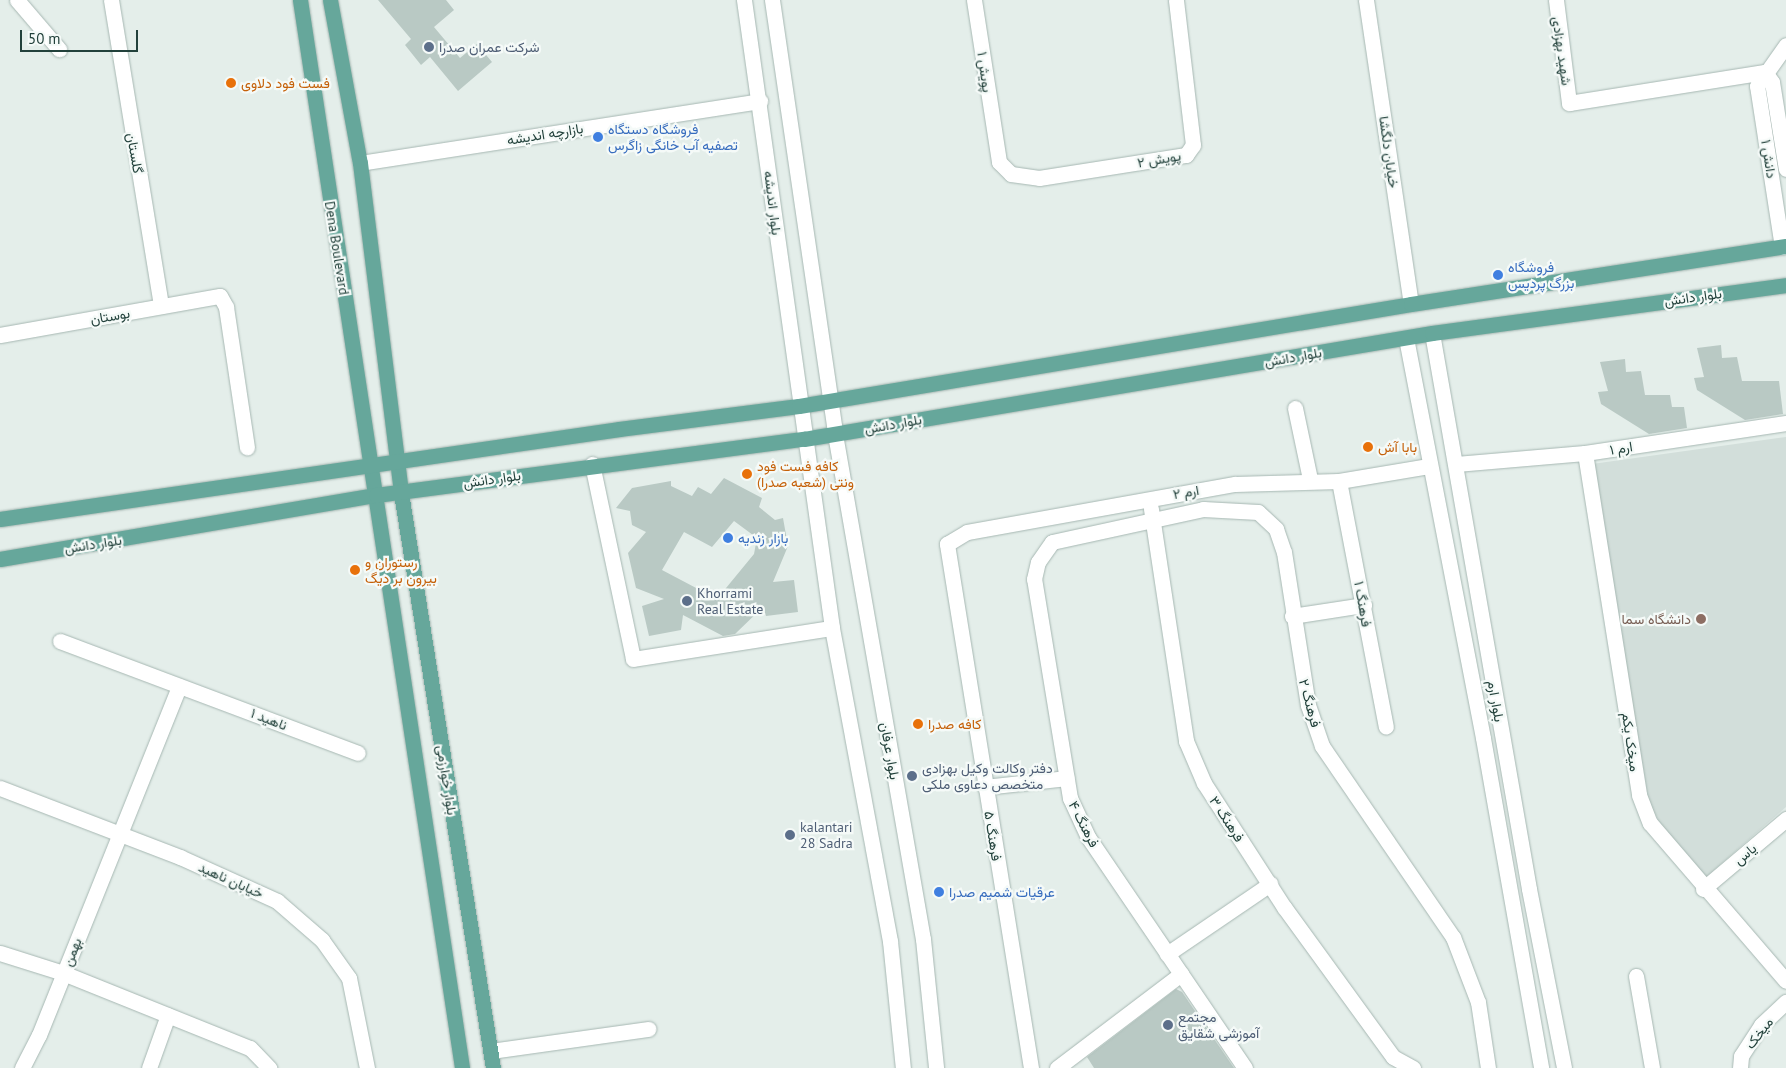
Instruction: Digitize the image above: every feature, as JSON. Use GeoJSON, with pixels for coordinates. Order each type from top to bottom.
{"type":"FeatureCollection","features":[{"type":"Feature","properties":{"kind":"main road","name":"Dena Boulevard"},"geometry":{"type":"LineString","coordinates":[[300,0],[376,496]]}},
{"type":"Feature","properties":{"kind":"main road"},"geometry":{"type":"LineString","coordinates":[[330,0],[360,163],[401,492]]}},
{"type":"Feature","properties":{"kind":"main road"},"geometry":{"type":"LineString","coordinates":[[0,519],[370,465],[799,406],[1411,304],[1784,247]]}},
{"type":"Feature","properties":{"kind":"main road","name":"بلوار دانش"},"geometry":{"type":"LineString","coordinates":[[0,559],[401,492],[592,464],[804,439],[1432,333],[1786,285]]}},
{"type":"Feature","properties":{"kind":"main road","name":"بلوار خوارزمی"},"geometry":{"type":"LineString","coordinates":[[401,492],[493,1068]]}},
{"type":"Feature","properties":{"kind":"main road","name":"بلوار خوارزمی"},"geometry":{"type":"LineString","coordinates":[[376,496],[462,1068]]}},
{"type":"Feature","properties":{"kind":"street"},"geometry":{"type":"LineString","coordinates":[[17,0],[59,48]]}},
{"type":"Feature","properties":{"kind":"street","name":"گلستان"},"geometry":{"type":"LineString","coordinates":[[111,0],[161,306]]}},
{"type":"Feature","properties":{"kind":"street","name":"بلوار اندیشه"},"geometry":{"type":"LineString","coordinates":[[744,0],[760,102],[804,439]]}},
{"type":"Feature","properties":{"kind":"street","name":"بلوار اندیشه"},"geometry":{"type":"LineString","coordinates":[[772,0],[835,434]]}},
{"type":"Feature","properties":{"kind":"street","name":"پویش ۱"},"geometry":{"type":"LineString","coordinates":[[974,0],[996,144]]}},
{"type":"Feature","properties":{"kind":"street","name":"پویش ۲"},"geometry":{"type":"LineString","coordinates":[[996,144],[999,162],[1021,178],[1186,155],[1193,146],[1193,131],[1176,0]]}},
{"type":"Feature","properties":{"kind":"street","name":"خیابان دلگشا"},"geometry":{"type":"LineString","coordinates":[[1366,0],[1411,304]]}},
{"type":"Feature","properties":{"kind":"street","name":"شهید بهزادی"},"geometry":{"type":"LineString","coordinates":[[1556,0],[1569,103],[1765,72]]}},
{"type":"Feature","properties":{"kind":"street","name":"دانش ۱"},"geometry":{"type":"LineString","coordinates":[[1784,247],[1758,86],[1765,72],[1786,45]]}},
{"type":"Feature","properties":{"kind":"street","name":"دانش ۱"},"geometry":{"type":"LineString","coordinates":[[1765,72],[1772,82],[1786,169]]}},
{"type":"Feature","properties":{"kind":"street","name":"بازارچه اندیشه"},"geometry":{"type":"LineString","coordinates":[[360,163],[760,102]]}},
{"type":"Feature","properties":{"kind":"street","name":"بوستان"},"geometry":{"type":"LineString","coordinates":[[0,335],[220,296],[226,307],[247,446]]}},
{"type":"Feature","properties":{"kind":"street","name":"بلوار ارم"},"geometry":{"type":"LineString","coordinates":[[1432,333],[1527,880],[1564,1068]]}},
{"type":"Feature","properties":{"kind":"street","name":"بلوار ارم"},"geometry":{"type":"LineString","coordinates":[[1406,338],[1429,466],[1483,738],[1541,1068]]}},
{"type":"Feature","properties":{"kind":"street"},"geometry":{"type":"LineString","coordinates":[[1414,380],[1420,368],[1427,366],[1439,373],[1440,379]]}},
{"type":"Feature","properties":{"kind":"street"},"geometry":{"type":"LineString","coordinates":[[1295,408],[1310,479]]}},
{"type":"Feature","properties":{"kind":"street","name":"ارم ۱"},"geometry":{"type":"LineString","coordinates":[[1456,464],[1585,454],[1786,422]]}},
{"type":"Feature","properties":{"kind":"street","name":"بلوار عرفان"},"geometry":{"type":"LineString","coordinates":[[835,434],[923,939],[936,1068]]}},
{"type":"Feature","properties":{"kind":"street"},"geometry":{"type":"LineString","coordinates":[[804,439],[832,628],[890,941],[903,1068]]}},
{"type":"Feature","properties":{"kind":"street","name":"میخک یکم"},"geometry":{"type":"LineString","coordinates":[[1585,454],[1639,795],[1650,823],[1703,889],[1786,981]]}},
{"type":"Feature","properties":{"kind":"street"},"geometry":{"type":"LineString","coordinates":[[592,464],[633,659],[832,628]]}},
{"type":"Feature","properties":{"kind":"street","name":"ارم ۲"},"geometry":{"type":"LineString","coordinates":[[947,544],[967,532],[1235,484],[1310,479],[1339,481],[1429,466]]}},
{"type":"Feature","properties":{"kind":"street","name":"فرهنگ ۱"},"geometry":{"type":"LineString","coordinates":[[1339,481],[1386,727]]}},
{"type":"Feature","properties":{"kind":"street","name":"فرهنگ ۳"},"geometry":{"type":"LineString","coordinates":[[1149,499],[1186,741],[1204,783],[1270,884],[1393,1057],[1413,1068]]}},
{"type":"Feature","properties":{"kind":"street","name":"فرهنگ ۲"},"geometry":{"type":"LineString","coordinates":[[1052,542],[1203,509],[1258,512],[1276,528],[1284,552],[1292,616],[1308,705],[1322,746],[1453,937],[1478,1002],[1488,1068]]}},
{"type":"Feature","properties":{"kind":"street","name":"فرهنگ ۴"},"geometry":{"type":"LineString","coordinates":[[1052,542],[1038,562],[1034,579],[1070,798],[1088,837],[1245,1068]]}},
{"type":"Feature","properties":{"kind":"street","name":"فرهنگ ۵"},"geometry":{"type":"LineString","coordinates":[[947,544],[1031,1068]]}},
{"type":"Feature","properties":{"kind":"street"},"geometry":{"type":"LineString","coordinates":[[1292,616],[1364,605]]}},
{"type":"Feature","properties":{"kind":"street","name":"ناهید ۱"},"geometry":{"type":"LineString","coordinates":[[60,641],[358,753]]}},
{"type":"Feature","properties":{"kind":"street"},"geometry":{"type":"LineString","coordinates":[[118,834],[179,686]]}},
{"type":"Feature","properties":{"kind":"street"},"geometry":{"type":"LineString","coordinates":[[985,787],[1067,778]]}},
{"type":"Feature","properties":{"kind":"street","name":"خیابان ناهید"},"geometry":{"type":"LineString","coordinates":[[0,788],[118,834],[277,901],[322,940],[349,978],[367,1068]]}},
{"type":"Feature","properties":{"kind":"street","name":"یاس"},"geometry":{"type":"LineString","coordinates":[[1703,889],[1786,818]]}},
{"type":"Feature","properties":{"kind":"street","name":"بهمن"},"geometry":{"type":"LineString","coordinates":[[22,1068],[63,973],[118,834]]}},
{"type":"Feature","properties":{"kind":"street"},"geometry":{"type":"LineString","coordinates":[[1168,954],[1270,884]]}},
{"type":"Feature","properties":{"kind":"street"},"geometry":{"type":"LineString","coordinates":[[0,953],[63,973],[250,1048],[269,1068]]}},
{"type":"Feature","properties":{"kind":"street"},"geometry":{"type":"LineString","coordinates":[[1057,1068],[1181,974]]}},
{"type":"Feature","properties":{"kind":"street"},"geometry":{"type":"LineString","coordinates":[[1636,976],[1652,1068]]}},
{"type":"Feature","properties":{"kind":"street","name":"میخک"},"geometry":{"type":"LineString","coordinates":[[1740,1068],[1741,1056],[1761,1025],[1786,1002]]}},
{"type":"Feature","properties":{"kind":"street"},"geometry":{"type":"LineString","coordinates":[[150,1068],[168,1015]]}},
{"type":"Feature","properties":{"kind":"street"},"geometry":{"type":"LineString","coordinates":[[490,1051],[648,1029]]}},
{"type":"Feature","properties":{"kind":"street"},"geometry":{"type":"LineString","coordinates":[[1538,1052],[1560,1046]]}},
{"type":"Feature","properties":{"kind":"shaded area","name":"دانشگاه سما"},"geometry":{"type":"Polygon","coordinates":[[[1786,437],[1786,807],[1705,878],[1663,829],[1649,803],[1592,464],[1786,437]]]}},
{"type":"Feature","properties":{"kind":"building"},"geometry":{"type":"Polygon","coordinates":[[[378,0],[446,0],[454,10],[434,27],[460,58],[477,44],[492,62],[458,91],[430,57],[421,65],[405,45],[411,39],[378,0]]]}},
{"type":"Feature","properties":{"kind":"building"},"geometry":{"type":"Polygon","coordinates":[[[1721,345],[1722,358],[1737,357],[1742,381],[1779,381],[1783,414],[1745,420],[1697,390],[1694,378],[1704,377],[1697,348],[1721,345]]]}},
{"type":"Feature","properties":{"kind":"building"},"geometry":{"type":"Polygon","coordinates":[[[1625,359],[1626,372],[1641,371],[1645,395],[1670,395],[1672,407],[1684,407],[1687,428],[1649,434],[1601,404],[1598,392],[1608,391],[1600,362],[1625,359]]]}},
{"type":"Feature","properties":{"kind":"building"},"geometry":{"type":"Polygon","coordinates":[[[724,478],[762,498],[759,507],[775,520],[783,518],[788,546],[773,582],[794,580],[798,612],[766,616],[763,607],[735,634],[723,636],[683,615],[681,630],[649,636],[642,606],[664,599],[636,588],[628,553],[646,532],[632,525],[630,511],[616,508],[632,488],[671,481],[671,486],[692,496],[698,487],[711,494],[724,478]],[[734,521],[712,547],[684,532],[662,570],[717,599],[754,554],[757,538],[734,521]]]}},
{"type":"Feature","properties":{"kind":"building","name":"مجتمع آموزشی شقایق"},"geometry":{"type":"Polygon","coordinates":[[[1176,989],[1182,992],[1234,1068],[1094,1068],[1087,1057],[1176,989]]]}},
{"type":"Feature","properties":{"kind":"place","name":"شرکت عمران صدرا"},"geometry":{"type":"Point","coordinates":[429,47]}},
{"type":"Feature","properties":{"kind":"place","name":"فست فود دلاوی"},"geometry":{"type":"Point","coordinates":[231,83]}},
{"type":"Feature","properties":{"kind":"place","name":"فروشگاه دستگاه تصفیه آب خانگی زاگرس"},"geometry":{"type":"Point","coordinates":[598,137]}},
{"type":"Feature","properties":{"kind":"place","name":"فروشگاه بزرگ پردیس"},"geometry":{"type":"Point","coordinates":[1498,275]}},
{"type":"Feature","properties":{"kind":"place","name":"بابا آش"},"geometry":{"type":"Point","coordinates":[1368,447]}},
{"type":"Feature","properties":{"kind":"place","name":"کافه فست فود ونتی (شعبه صدرا)"},"geometry":{"type":"Point","coordinates":[747,474]}},
{"type":"Feature","properties":{"kind":"place","name":"بازار زندیه"},"geometry":{"type":"Point","coordinates":[728,538]}},
{"type":"Feature","properties":{"kind":"place","name":"رستوران و بیرون بر دیگ"},"geometry":{"type":"Point","coordinates":[355,570]}},
{"type":"Feature","properties":{"kind":"place","name":"Khorrami Real Estate"},"geometry":{"type":"Point","coordinates":[687,601]}},
{"type":"Feature","properties":{"kind":"place","name":"دانشگاه سما"},"geometry":{"type":"Point","coordinates":[1701,619]}},
{"type":"Feature","properties":{"kind":"place","name":"کافه صدرا"},"geometry":{"type":"Point","coordinates":[918,724]}},
{"type":"Feature","properties":{"kind":"place","name":"دفتر وکالت وکیل بهزادی متخصص دعاوی ملکی"},"geometry":{"type":"Point","coordinates":[912,776]}},
{"type":"Feature","properties":{"kind":"place","name":"kalantari 28 Sadra"},"geometry":{"type":"Point","coordinates":[790,835]}},
{"type":"Feature","properties":{"kind":"place","name":"عرقیات شمیم صدرا"},"geometry":{"type":"Point","coordinates":[939,892]}},
{"type":"Feature","properties":{"kind":"place","name":"مجتمع آموزشی شقایق"},"geometry":{"type":"Point","coordinates":[1168,1025]}}]}
